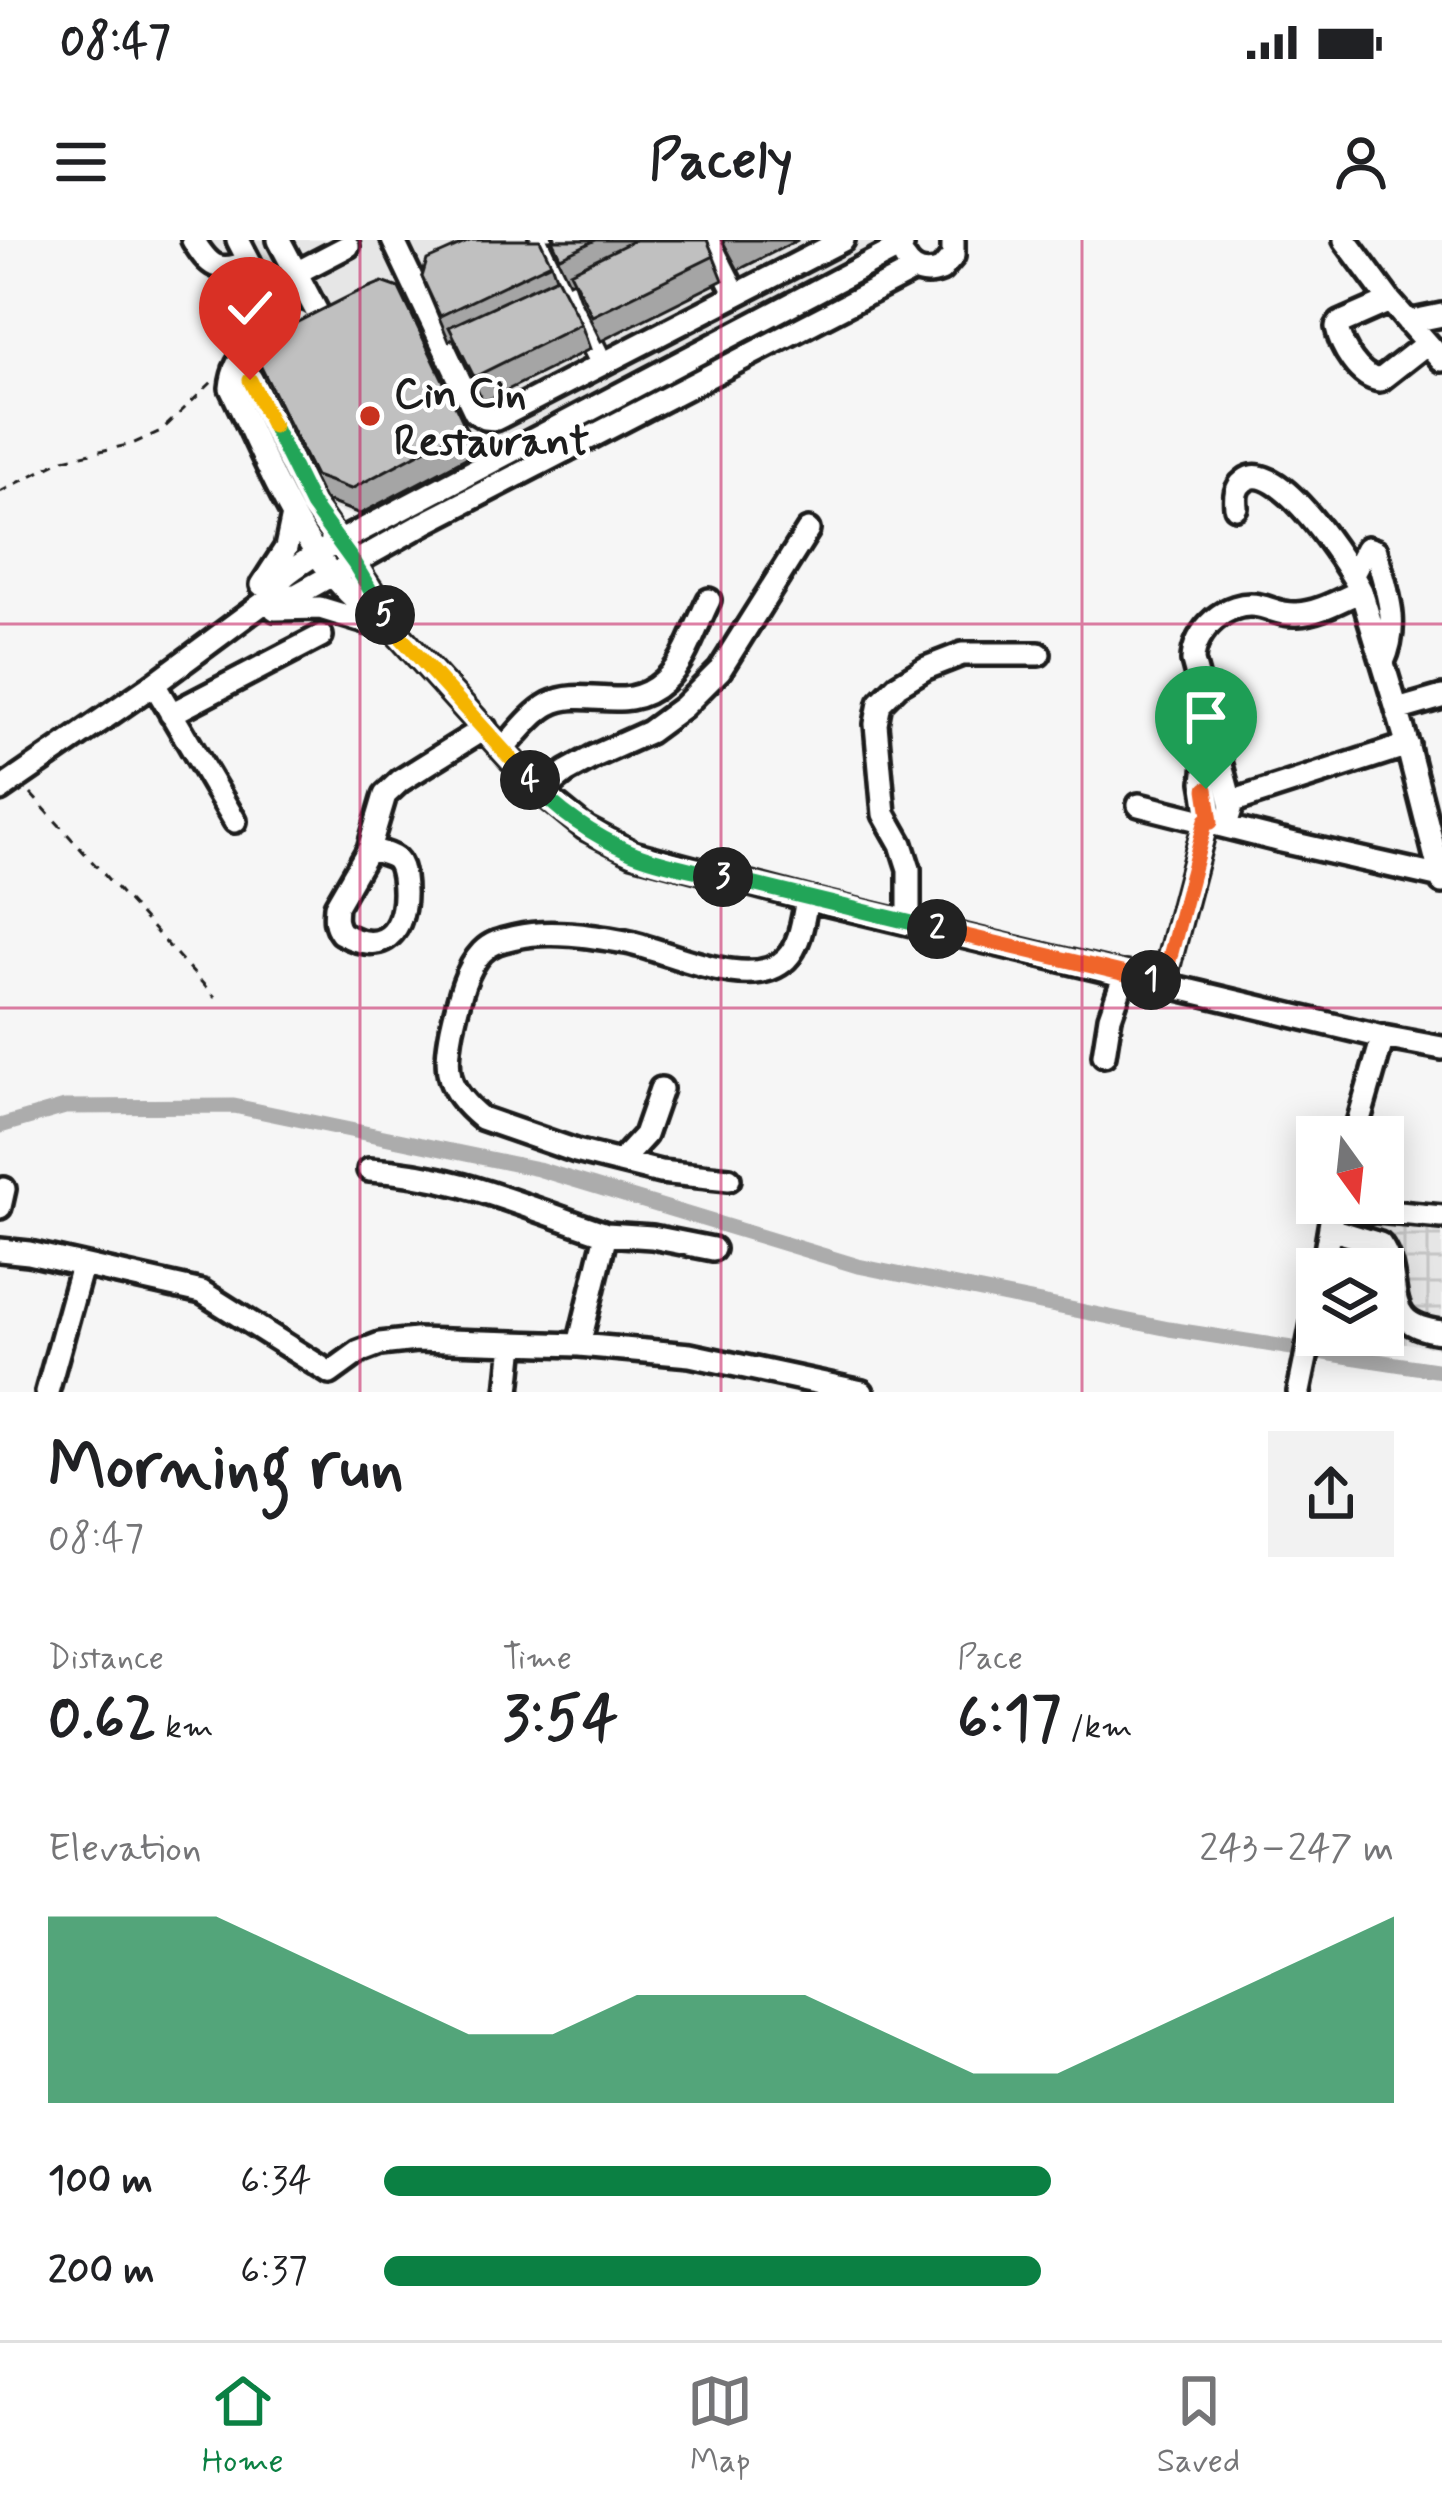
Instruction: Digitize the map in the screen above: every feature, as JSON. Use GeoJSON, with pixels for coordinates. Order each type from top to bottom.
{"type":"FeatureCollection","features":[{"type":"Feature","properties":{"kind":"street"},"geometry":{"type":"LineString","coordinates":[[194,240],[214,266],[234,268],[249,261]]}},
{"type":"Feature","properties":{"kind":"street"},"geometry":{"type":"LineString","coordinates":[[238,240],[284,329]]}},
{"type":"Feature","properties":{"kind":"street"},"geometry":{"type":"LineString","coordinates":[[279,240],[296,273],[327,310],[250,346],[237,365],[250,380],[316,554],[364,608],[392,628],[541,793],[585,828],[632,853],[807,899],[1442,1048]]}},
{"type":"Feature","properties":{"kind":"street"},"geometry":{"type":"LineString","coordinates":[[393,240],[456,345],[475,412],[496,419],[843,240]]}},
{"type":"Feature","properties":{"kind":"street"},"geometry":{"type":"LineString","coordinates":[[541,240],[602,364]]}},
{"type":"Feature","properties":{"kind":"street"},"geometry":{"type":"LineString","coordinates":[[708,240],[736,295]]}},
{"type":"Feature","properties":{"kind":"street"},"geometry":{"type":"LineString","coordinates":[[1345,240],[1434,351],[1380,380],[1368,378],[1340,340],[1337,327],[1390,301]]}},
{"type":"Feature","properties":{"kind":"street"},"geometry":{"type":"LineString","coordinates":[[266,601],[283,576],[316,554],[902,243],[907,264],[932,274],[953,256],[958,242]]}},
{"type":"Feature","properties":{"kind":"street"},"geometry":{"type":"LineString","coordinates":[[296,273],[348,246]]}},
{"type":"Feature","properties":{"kind":"street"},"geometry":{"type":"LineString","coordinates":[[9,785],[266,601],[298,594],[914,270]]}},
{"type":"Feature","properties":{"kind":"street"},"geometry":{"type":"LineString","coordinates":[[1408,322],[1442,315]]}},
{"type":"Feature","properties":{"kind":"street"},"geometry":{"type":"LineString","coordinates":[[1139,805],[1442,879],[1433,804],[1408,745],[1357,583],[1308,514],[1278,484],[1248,477],[1239,485],[1236,507]]}},
{"type":"Feature","properties":{"kind":"street"},"geometry":{"type":"LineString","coordinates":[[303,510],[370,526]]}},
{"type":"Feature","properties":{"kind":"street"},"geometry":{"type":"LineString","coordinates":[[303,510],[354,563],[392,628]]}},
{"type":"Feature","properties":{"kind":"street"},"geometry":{"type":"LineString","coordinates":[[244,617],[303,510]]}},
{"type":"Feature","properties":{"kind":"street"},"geometry":{"type":"LineString","coordinates":[[541,793],[566,772],[650,732],[683,707],[720,670],[808,530]]}},
{"type":"Feature","properties":{"kind":"street"},"geometry":{"type":"LineString","coordinates":[[392,628],[380,579],[383,556],[398,538]]}},
{"type":"Feature","properties":{"kind":"street"},"geometry":{"type":"LineString","coordinates":[[1214,822],[1232,810],[1232,802],[1194,671],[1193,646],[1200,633],[1244,606],[1305,614],[1357,583],[1367,548],[1376,550],[1392,616],[1391,645],[1383,662]]}},
{"type":"Feature","properties":{"kind":"street"},"geometry":{"type":"LineString","coordinates":[[503,749],[545,706],[572,700],[631,699],[654,689],[674,671],[709,600]]}},
{"type":"Feature","properties":{"kind":"street"},"geometry":{"type":"LineString","coordinates":[[244,617],[271,609],[320,608],[392,628]]}},
{"type":"Feature","properties":{"kind":"street"},"geometry":{"type":"LineString","coordinates":[[171,714],[321,636]]}},
{"type":"Feature","properties":{"kind":"street"},"geometry":{"type":"LineString","coordinates":[[909,923],[909,869],[884,814],[876,724],[880,704],[898,685],[962,654],[1039,654]]}},
{"type":"Feature","properties":{"kind":"street"},"geometry":{"type":"LineString","coordinates":[[154,685],[235,821]]}},
{"type":"Feature","properties":{"kind":"street"},"geometry":{"type":"LineString","coordinates":[[1397,710],[1442,697]]}},
{"type":"Feature","properties":{"kind":"street"},"geometry":{"type":"LineString","coordinates":[[1163,983],[1214,822],[1204,782],[1206,764],[1192,717]]}},
{"type":"Feature","properties":{"kind":"street"},"geometry":{"type":"LineString","coordinates":[[369,849],[385,795],[485,728]]}},
{"type":"Feature","properties":{"kind":"street"},"geometry":{"type":"LineString","coordinates":[[1232,802],[1408,745]]}},
{"type":"Feature","properties":{"kind":"street"},"geometry":{"type":"LineString","coordinates":[[729,1179],[661,1172],[576,1151],[481,1118],[448,1079],[446,1061],[460,994],[481,953],[497,941],[536,932],[626,942],[718,969],[768,970],[788,958],[807,899]]}},
{"type":"Feature","properties":{"kind":"street"},"geometry":{"type":"LineString","coordinates":[[1105,1055],[1110,1017],[1124,974]]}},
{"type":"Feature","properties":{"kind":"street"},"geometry":{"type":"LineString","coordinates":[[1360,1116],[1383,1036]]}},
{"type":"Feature","properties":{"kind":"street"},"geometry":{"type":"LineString","coordinates":[[622,1160],[645,1135],[661,1089]]}},
{"type":"Feature","properties":{"kind":"street"},"geometry":{"type":"LineString","coordinates":[[369,1170],[412,1172],[476,1188],[606,1234],[713,1249]]}},
{"type":"Feature","properties":{"kind":"street"},"geometry":{"type":"LineString","coordinates":[[1404,1216],[1442,1217]]}},
{"type":"Feature","properties":{"kind":"street"},"geometry":{"type":"LineString","coordinates":[[1349,1224],[1379,1244],[1389,1261],[1400,1313],[1425,1330],[1442,1332]]}},
{"type":"Feature","properties":{"kind":"street"},"geometry":{"type":"LineString","coordinates":[[579,1345],[606,1234]]}},
{"type":"Feature","properties":{"kind":"street"},"geometry":{"type":"LineString","coordinates":[[0,1250],[202,1292],[324,1383],[359,1352],[416,1340],[579,1345],[690,1355],[862,1392]]}},
{"type":"Feature","properties":{"kind":"street"},"geometry":{"type":"LineString","coordinates":[[47,1392],[82,1267]]}},
{"type":"Feature","properties":{"kind":"street"},"geometry":{"type":"LineString","coordinates":[[508,1392],[513,1343]]}},
{"type":"Feature","properties":{"kind":"street"},"geometry":{"type":"LineString","coordinates":[[1298,1392],[1306,1356]]}},
{"type":"Feature","properties":{"kind":"path"},"geometry":{"type":"LineString","coordinates":[[0,492],[64,460],[132,444],[161,431],[201,390],[237,365]]}},
{"type":"Feature","properties":{"kind":"path"},"geometry":{"type":"LineString","coordinates":[[9,785],[215,997]]}},
{"type":"Feature","properties":{"kind":"shaded area"},"geometry":{"type":"Polygon","coordinates":[[[191,240],[878,240],[877,250],[362,519],[317,503],[191,240]]]}},
{"type":"Feature","properties":{"kind":"shaded area"},"geometry":{"type":"Polygon","coordinates":[[[1357,1224],[1442,1232],[1442,1349],[1404,1343],[1404,1248],[1355,1248],[1357,1224]]]}},
{"type":"Feature","properties":{"kind":"building"},"geometry":{"type":"Polygon","coordinates":[[[472,240],[540,240],[551,263],[440,316],[422,277],[427,260],[472,240]]]}},
{"type":"Feature","properties":{"kind":"building"},"geometry":{"type":"Polygon","coordinates":[[[552,240],[596,240],[560,257],[552,240]]]}},
{"type":"Feature","properties":{"kind":"building"},"geometry":{"type":"Polygon","coordinates":[[[635,240],[707,240],[714,256],[592,316],[570,272],[635,240]]]}},
{"type":"Feature","properties":{"kind":"building"},"geometry":{"type":"Polygon","coordinates":[[[557,277],[581,324],[474,377],[449,327],[557,277]]]}},
{"type":"Feature","properties":{"kind":"building","name":"Cin Cin Restaurant"},"geometry":{"type":"Polygon","coordinates":[[[382,282],[399,288],[466,428],[351,489],[315,476],[255,355],[262,340],[382,282]]]}},
{"type":"Feature","properties":{"kind":"waterway"},"geometry":{"type":"LineString","coordinates":[[0,1126],[65,1107],[234,1106],[538,1169],[858,1266],[1169,1329],[1442,1371]]}},
{"type":"Feature","properties":{"kind":"place","name":"Cin Cin Restaurant"},"geometry":{"type":"Point","coordinates":[370,416]}},
{"type":"Feature","properties":{"kind":"route"},"geometry":{"type":"LineString","coordinates":[[250,380],[312,505],[354,563],[388,623],[541,793],[585,828],[632,853],[1163,983],[1206,820],[1211,822],[1206,789]]}}]}
